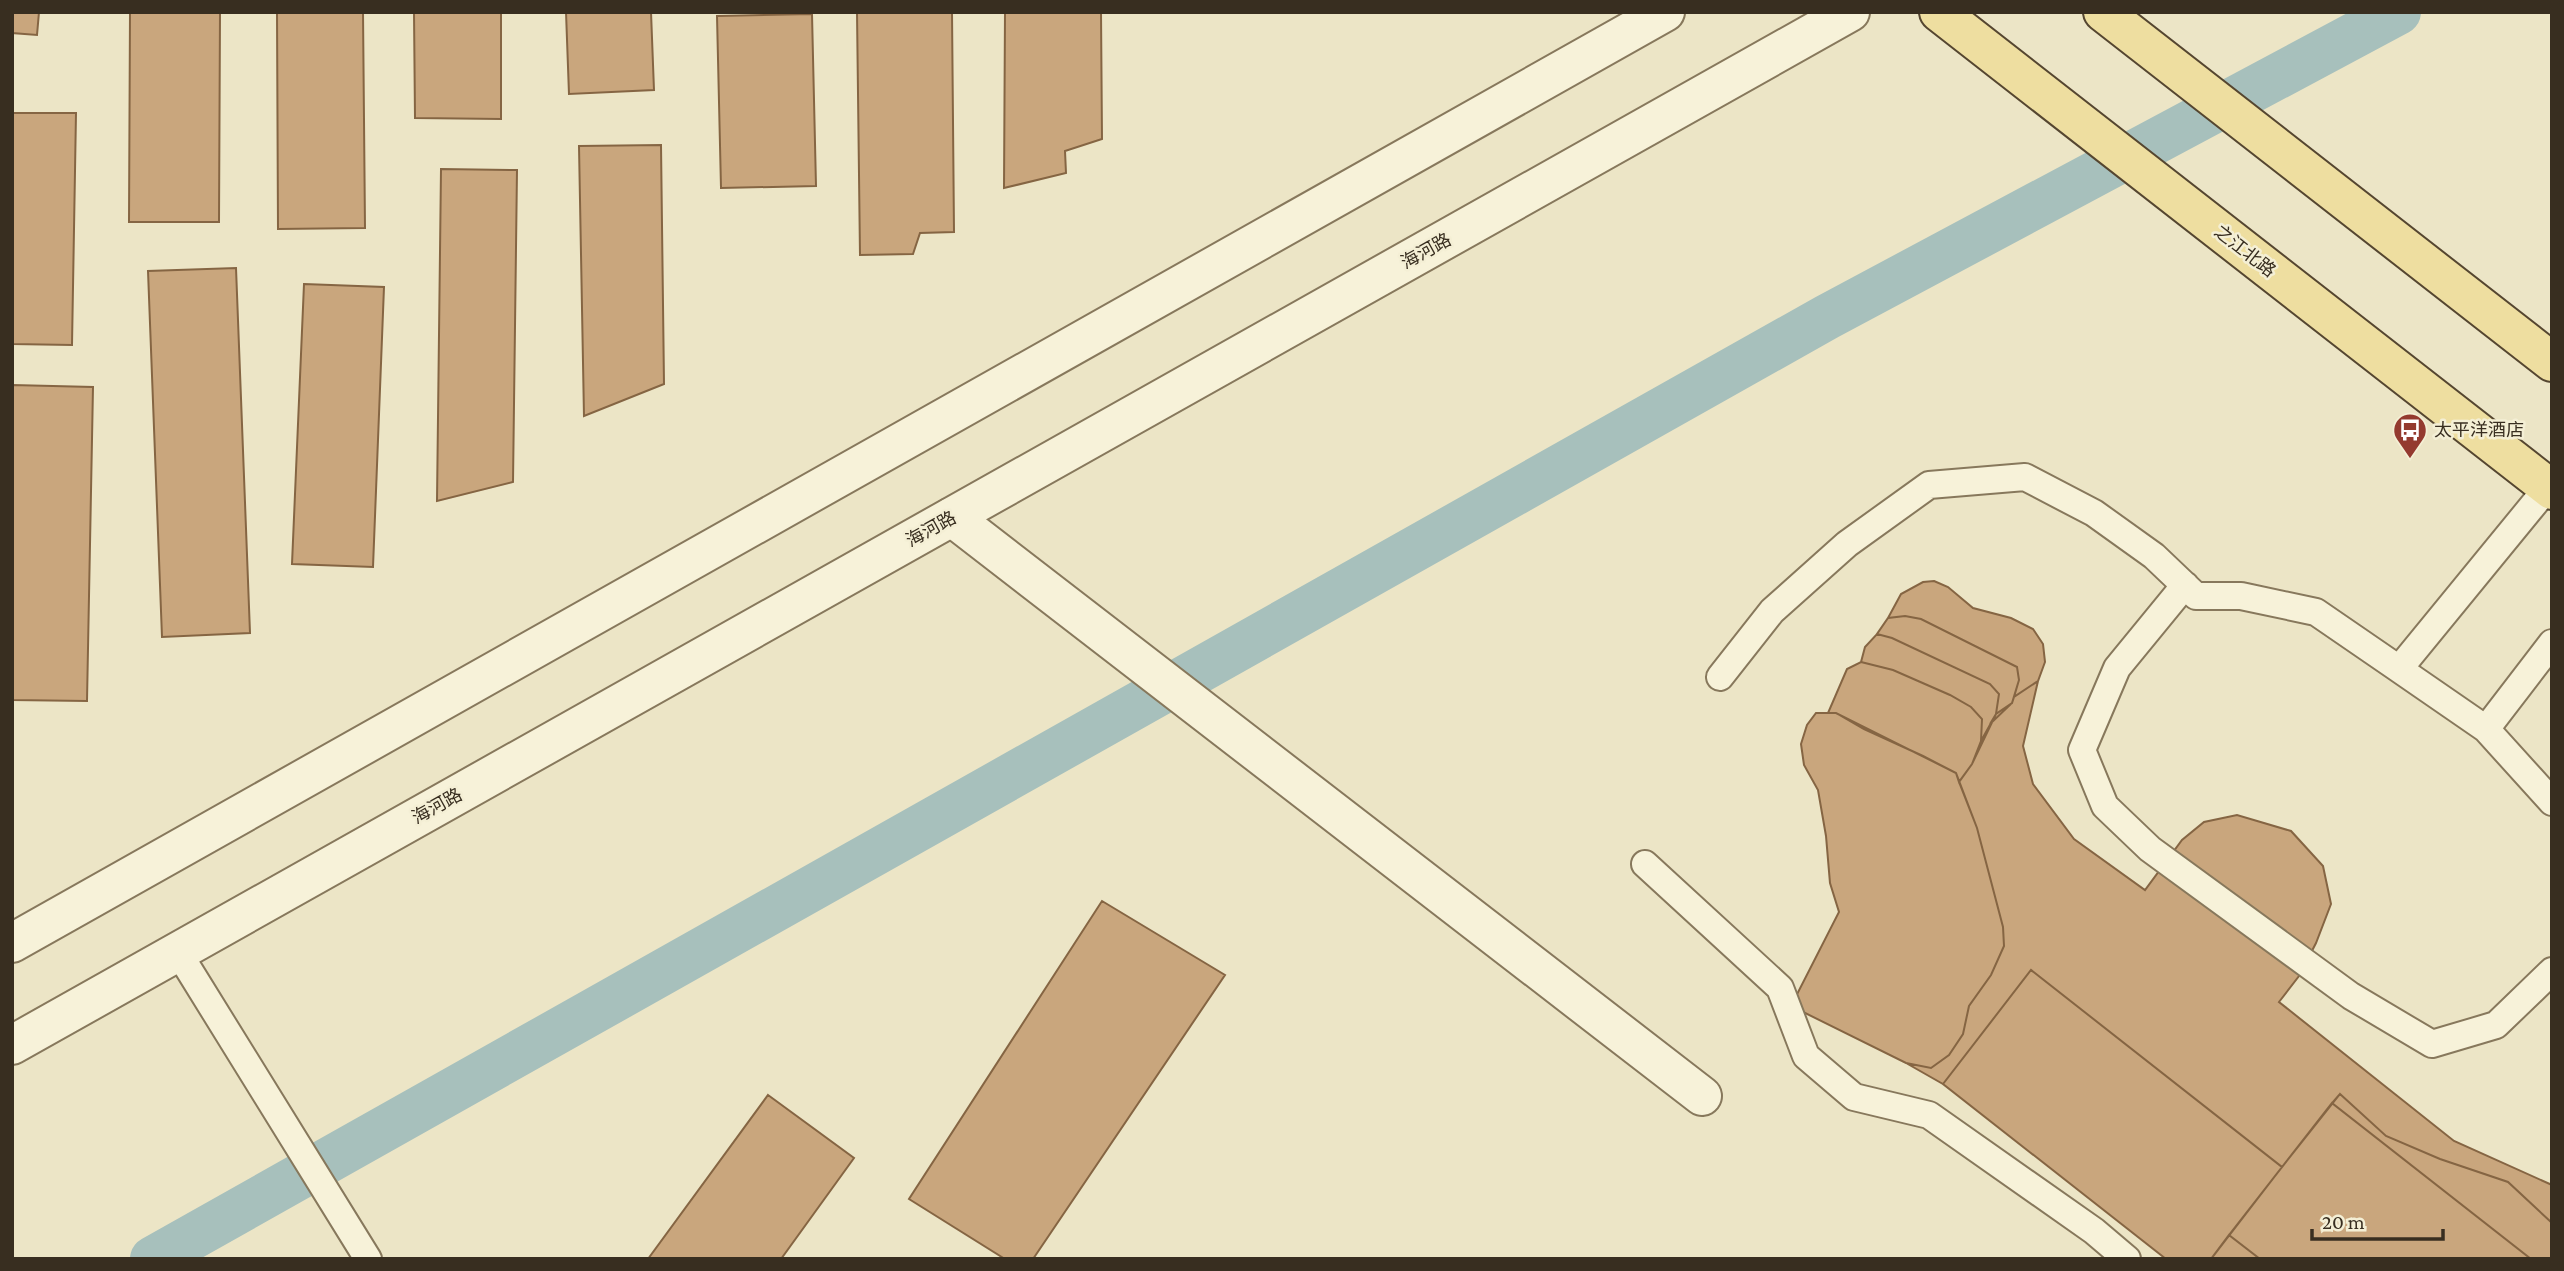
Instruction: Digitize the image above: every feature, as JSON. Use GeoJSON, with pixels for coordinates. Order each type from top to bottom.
{"type":"FeatureCollection","features":[{"type":"Feature","properties":{"kind":"main road","name":"之江北路"},"geometry":{"type":"LineString","coordinates":[[1939,12],[2550,489]]}},
{"type":"Feature","properties":{"kind":"main road"},"geometry":{"type":"LineString","coordinates":[[2103,12],[2552,362]]}},
{"type":"Feature","properties":{"kind":"street"},"geometry":{"type":"LineString","coordinates":[[12,943],[1665,12]]}},
{"type":"Feature","properties":{"kind":"street","name":"海河路"},"geometry":{"type":"LineString","coordinates":[[12,1045],[1850,12]]}},
{"type":"Feature","properties":{"kind":"street"},"geometry":{"type":"LineString","coordinates":[[952,517],[1702,1096]]}},
{"type":"Feature","properties":{"kind":"lane"},"geometry":{"type":"LineString","coordinates":[[1720,677],[1772,611],[1847,544],[1928,485],[2025,477],[2094,513],[2154,556],[2196,596],[2241,596],[2316,612],[2486,729],[2552,802]]}},
{"type":"Feature","properties":{"kind":"lane"},"geometry":{"type":"LineString","coordinates":[[2399,669],[2550,489]]}},
{"type":"Feature","properties":{"kind":"lane"},"geometry":{"type":"LineString","coordinates":[[2185,585],[2118,668],[2082,750],[2105,806],[2150,849],[2340,988],[2431,1044],[2496,1025],[2552,971]]}},
{"type":"Feature","properties":{"kind":"lane"},"geometry":{"type":"LineString","coordinates":[[2486,729],[2552,643]]}},
{"type":"Feature","properties":{"kind":"lane"},"geometry":{"type":"LineString","coordinates":[[1646,864],[1780,988],[1806,1056],[1854,1097],[1929,1115],[2094,1231],[2127,1259]]}},
{"type":"Feature","properties":{"kind":"lane"},"geometry":{"type":"LineString","coordinates":[[178,952],[368,1259]]}},
{"type":"Feature","properties":{"kind":"building"},"geometry":{"type":"Polygon","coordinates":[[[12,12],[39,12],[37,35],[12,33],[12,12]]]}},
{"type":"Feature","properties":{"kind":"building"},"geometry":{"type":"Polygon","coordinates":[[[130,12],[220,12],[219,222],[129,222],[130,12]]]}},
{"type":"Feature","properties":{"kind":"building"},"geometry":{"type":"Polygon","coordinates":[[[277,12],[363,12],[365,228],[278,229],[277,12]]]}},
{"type":"Feature","properties":{"kind":"building"},"geometry":{"type":"Polygon","coordinates":[[[414,12],[501,12],[501,119],[415,118],[414,12]]]}},
{"type":"Feature","properties":{"kind":"building"},"geometry":{"type":"Polygon","coordinates":[[[566,12],[651,12],[654,90],[569,94],[566,12]]]}},
{"type":"Feature","properties":{"kind":"building"},"geometry":{"type":"Polygon","coordinates":[[[857,12],[952,12],[954,232],[920,233],[913,254],[860,255],[857,12]]]}},
{"type":"Feature","properties":{"kind":"building"},"geometry":{"type":"Polygon","coordinates":[[[1005,12],[1101,12],[1102,139],[1065,151],[1066,173],[1004,188],[1005,12]]]}},
{"type":"Feature","properties":{"kind":"building"},"geometry":{"type":"Polygon","coordinates":[[[812,14],[816,186],[721,188],[717,16],[812,14]]]}},
{"type":"Feature","properties":{"kind":"building"},"geometry":{"type":"Polygon","coordinates":[[[12,113],[76,113],[72,345],[12,344],[12,113]]]}},
{"type":"Feature","properties":{"kind":"building"},"geometry":{"type":"Polygon","coordinates":[[[661,145],[664,384],[584,416],[579,146],[661,145]]]}},
{"type":"Feature","properties":{"kind":"building"},"geometry":{"type":"Polygon","coordinates":[[[441,169],[517,170],[513,482],[437,501],[441,169]]]}},
{"type":"Feature","properties":{"kind":"building"},"geometry":{"type":"Polygon","coordinates":[[[236,268],[250,633],[162,637],[148,271],[236,268]]]}},
{"type":"Feature","properties":{"kind":"building"},"geometry":{"type":"Polygon","coordinates":[[[304,284],[384,287],[373,567],[292,564],[304,284]]]}},
{"type":"Feature","properties":{"kind":"building"},"geometry":{"type":"Polygon","coordinates":[[[12,385],[93,387],[87,701],[12,700],[12,385]]]}},
{"type":"Feature","properties":{"kind":"building"},"geometry":{"type":"Polygon","coordinates":[[[1934,581],[1948,587],[1973,608],[2011,618],[2033,629],[2043,644],[2045,662],[2038,681],[2014,697],[2019,680],[2017,667],[1921,619],[1905,616],[1888,618],[1901,594],[1923,582],[1934,581]]]}},
{"type":"Feature","properties":{"kind":"building"},"geometry":{"type":"Polygon","coordinates":[[[1905,616],[1921,619],[2017,667],[2019,680],[2012,703],[1990,724],[1996,714],[1999,694],[1990,684],[1892,638],[1877,634],[1888,618],[1905,616]]]}},
{"type":"Feature","properties":{"kind":"building"},"geometry":{"type":"Polygon","coordinates":[[[1877,634],[1892,638],[1990,684],[1999,694],[1996,714],[1981,741],[1982,719],[1971,707],[1893,670],[1861,662],[1865,647],[1877,634]]]}},
{"type":"Feature","properties":{"kind":"building"},"geometry":{"type":"Polygon","coordinates":[[[1861,662],[1893,670],[1950,695],[1971,707],[1982,719],[1981,741],[1972,764],[1959,782],[1956,773],[1836,713],[1828,713],[1847,669],[1861,662]]]}},
{"type":"Feature","properties":{"kind":"building"},"geometry":{"type":"Polygon","coordinates":[[[2038,681],[2023,746],[2033,784],[2074,839],[2145,890],[2182,840],[2204,822],[2237,815],[2291,831],[2323,866],[2331,904],[2316,943],[2299,976],[2279,1002],[2454,1141],[2552,1185],[2552,1223],[2508,1182],[2440,1159],[2386,1136],[2340,1094],[2282,1167],[2031,970],[1943,1084],[1906,1063],[1931,1068],[1949,1055],[1963,1034],[1969,1006],[1991,975],[2004,946],[2003,927],[1977,828],[1959,782],[1972,764],[1996,714],[2012,703],[2014,697],[2038,681]]]}},
{"type":"Feature","properties":{"kind":"building"},"geometry":{"type":"Polygon","coordinates":[[[1816,713],[1836,713],[1956,773],[1977,828],[2003,927],[2004,946],[1991,975],[1969,1006],[1963,1034],[1949,1055],[1931,1068],[1906,1063],[1791,1006],[1839,912],[1830,883],[1818,790],[1804,765],[1801,744],[1807,725],[1816,713]]]}},
{"type":"Feature","properties":{"kind":"building"},"geometry":{"type":"Polygon","coordinates":[[[1102,901],[1225,975],[1033,1259],[1005,1259],[909,1199],[1102,901]]]}},
{"type":"Feature","properties":{"kind":"building"},"geometry":{"type":"Polygon","coordinates":[[[2031,970],[2282,1167],[2211,1259],[2166,1259],[1943,1084],[2031,970]]]}},
{"type":"Feature","properties":{"kind":"building"},"geometry":{"type":"Polygon","coordinates":[[[2340,1094],[2386,1136],[2440,1159],[2508,1182],[2552,1223],[2552,1259],[2531,1259],[2332,1103],[2340,1094]]]}},
{"type":"Feature","properties":{"kind":"building"},"geometry":{"type":"Polygon","coordinates":[[[768,1095],[854,1158],[781,1259],[648,1259],[768,1095]]]}},
{"type":"Feature","properties":{"kind":"building"},"geometry":{"type":"Polygon","coordinates":[[[2332,1103],[2531,1259],[2260,1259],[2229,1235],[2332,1103]]]}},
{"type":"Feature","properties":{"kind":"building"},"geometry":{"type":"Polygon","coordinates":[[[2229,1235],[2260,1259],[2211,1259],[2229,1235]]]}},
{"type":"Feature","properties":{"kind":"waterway"},"geometry":{"type":"LineString","coordinates":[[153,1259],[1827,317],[2398,12]]}},
{"type":"Feature","properties":{"kind":"place","name":"太平洋酒店"},"geometry":{"type":"Point","coordinates":[2410,460]}}]}
